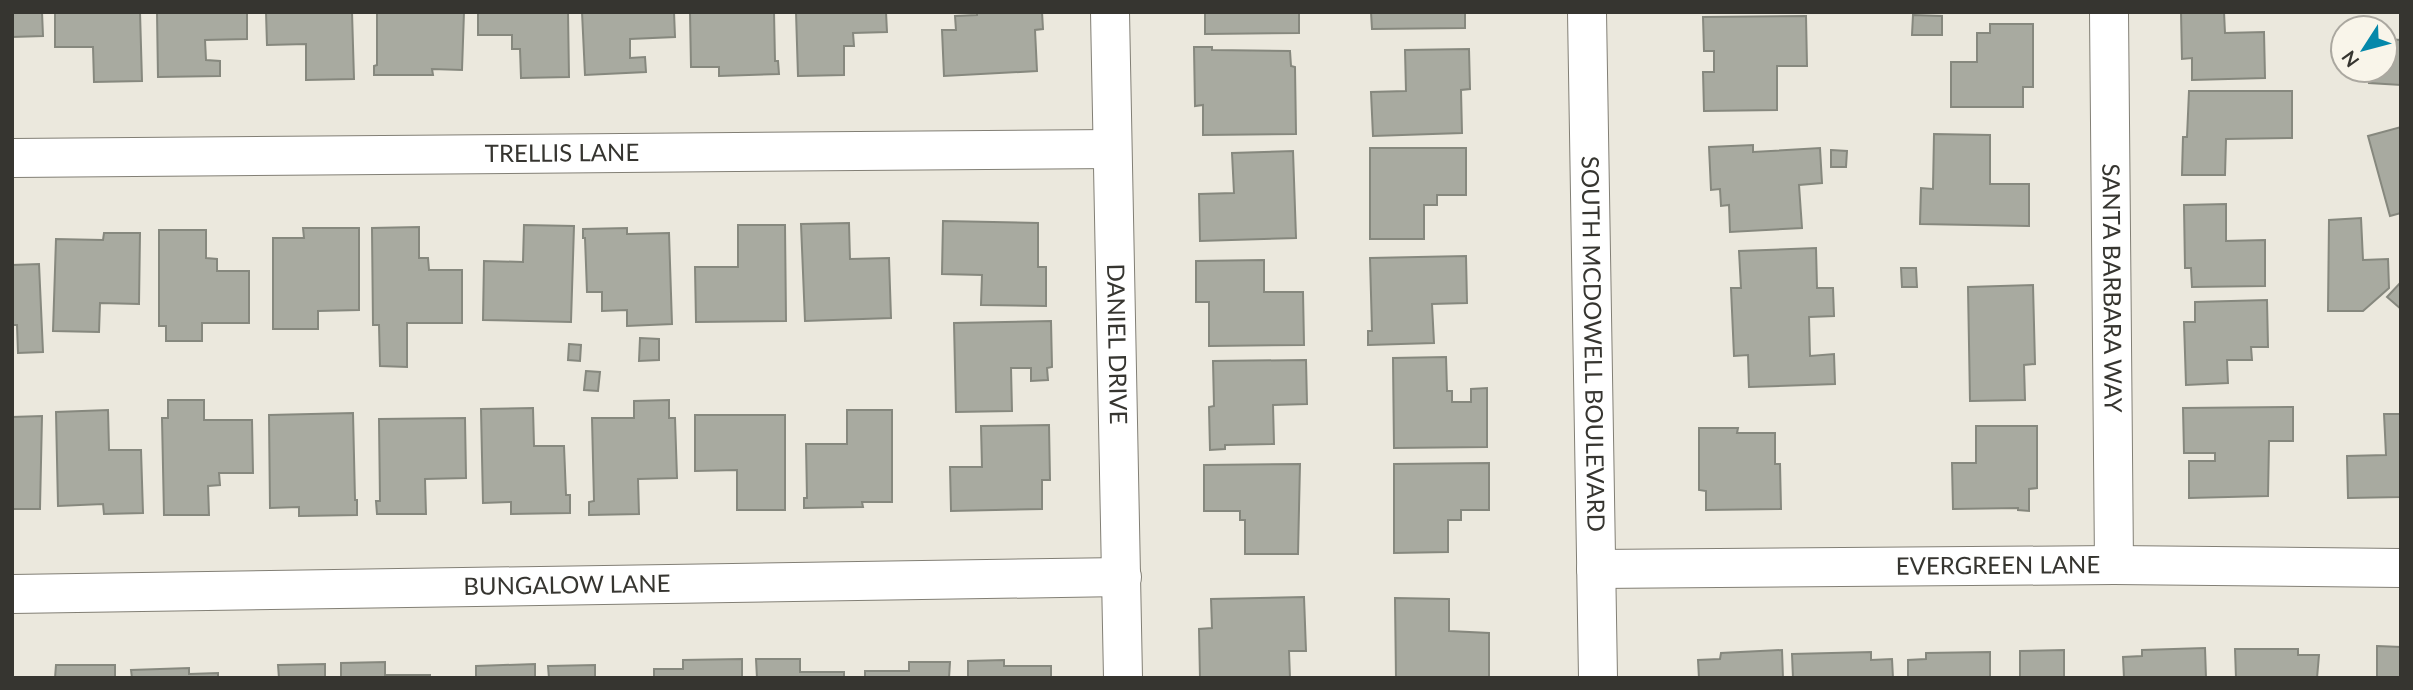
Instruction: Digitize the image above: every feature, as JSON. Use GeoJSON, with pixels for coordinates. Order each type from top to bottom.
{"type":"FeatureCollection","features":[{"type":"Feature","properties":{"kind":"street","name":"DANIEL DRIVE"},"geometry":{"type":"LineString","coordinates":[[1110,12],[1123,678]]}},
{"type":"Feature","properties":{"kind":"street","name":"SOUTH MCDOWELL BOULEVARD"},"geometry":{"type":"LineString","coordinates":[[1587,12],[1598,678]]}},
{"type":"Feature","properties":{"kind":"street","name":"SANTA BARBARA WAY"},"geometry":{"type":"LineString","coordinates":[[2109,12],[2114,565]]}},
{"type":"Feature","properties":{"kind":"street","name":"TRELLIS LANE"},"geometry":{"type":"LineString","coordinates":[[12,158],[1112,149]]}},
{"type":"Feature","properties":{"kind":"street","name":"EVERGREEN LANE"},"geometry":{"type":"LineString","coordinates":[[1595,569],[2114,565],[2401,568]]}},
{"type":"Feature","properties":{"kind":"street","name":"BUNGALOW LANE"},"geometry":{"type":"LineString","coordinates":[[12,594],[1122,577]]}},
{"type":"Feature","properties":{"kind":"building"},"geometry":{"type":"Polygon","coordinates":[[[12,12],[42,12],[43,36],[12,37],[12,12]]]}},
{"type":"Feature","properties":{"kind":"building"},"geometry":{"type":"Polygon","coordinates":[[[55,12],[140,12],[142,81],[94,82],[93,47],[55,47],[55,12]]]}},
{"type":"Feature","properties":{"kind":"building"},"geometry":{"type":"Polygon","coordinates":[[[157,12],[247,12],[247,39],[205,40],[206,60],[220,61],[220,76],[158,77],[157,12]]]}},
{"type":"Feature","properties":{"kind":"building"},"geometry":{"type":"Polygon","coordinates":[[[266,12],[352,12],[354,79],[306,80],[306,44],[267,45],[266,12]]]}},
{"type":"Feature","properties":{"kind":"building"},"geometry":{"type":"Polygon","coordinates":[[[377,12],[464,12],[462,70],[432,69],[433,75],[374,75],[374,66],[377,65],[377,12]]]}},
{"type":"Feature","properties":{"kind":"building"},"geometry":{"type":"Polygon","coordinates":[[[478,12],[568,12],[569,77],[521,78],[520,49],[512,49],[512,35],[478,35],[478,12]]]}},
{"type":"Feature","properties":{"kind":"building"},"geometry":{"type":"Polygon","coordinates":[[[582,12],[674,12],[675,37],[630,39],[630,58],[645,57],[646,72],[585,75],[582,12]]]}},
{"type":"Feature","properties":{"kind":"building"},"geometry":{"type":"Polygon","coordinates":[[[690,12],[774,12],[775,61],[778,61],[779,74],[719,76],[719,67],[691,67],[690,12]]]}},
{"type":"Feature","properties":{"kind":"building"},"geometry":{"type":"Polygon","coordinates":[[[796,12],[886,12],[887,32],[853,33],[854,46],[844,46],[844,75],[798,76],[796,12]]]}},
{"type":"Feature","properties":{"kind":"building"},"geometry":{"type":"Polygon","coordinates":[[[977,12],[1042,12],[1043,29],[1035,30],[1037,71],[944,76],[942,30],[956,30],[955,16],[977,15],[977,12]]]}},
{"type":"Feature","properties":{"kind":"building"},"geometry":{"type":"Polygon","coordinates":[[[1205,12],[1299,12],[1299,33],[1205,34],[1205,12]]]}},
{"type":"Feature","properties":{"kind":"building"},"geometry":{"type":"Polygon","coordinates":[[[1371,12],[1465,12],[1465,28],[1372,29],[1371,12]]]}},
{"type":"Feature","properties":{"kind":"building"},"geometry":{"type":"Polygon","coordinates":[[[2181,12],[2224,12],[2225,33],[2264,32],[2265,78],[2192,80],[2192,58],[2182,59],[2181,12]]]}},
{"type":"Feature","properties":{"kind":"building"},"geometry":{"type":"Polygon","coordinates":[[[1913,15],[1942,16],[1942,35],[1912,35],[1913,15]]]}},
{"type":"Feature","properties":{"kind":"building"},"geometry":{"type":"Polygon","coordinates":[[[1806,16],[1807,66],[1777,66],[1777,110],[1704,111],[1703,72],[1714,72],[1714,51],[1704,51],[1703,17],[1806,16]]]}},
{"type":"Feature","properties":{"kind":"building"},"geometry":{"type":"Polygon","coordinates":[[[1990,24],[2033,24],[2033,87],[2023,87],[2023,107],[1951,107],[1951,62],[1977,62],[1977,33],[1990,33],[1990,24]]]}},
{"type":"Feature","properties":{"kind":"building"},"geometry":{"type":"Polygon","coordinates":[[[2399,40],[2401,40],[2401,85],[2385,84],[2399,84],[2399,40]]]}},
{"type":"Feature","properties":{"kind":"building"},"geometry":{"type":"Polygon","coordinates":[[[1194,47],[1212,47],[1212,50],[1290,51],[1291,66],[1295,67],[1296,134],[1203,135],[1203,105],[1195,106],[1194,47]]]}},
{"type":"Feature","properties":{"kind":"building"},"geometry":{"type":"Polygon","coordinates":[[[1469,49],[1470,89],[1461,90],[1462,133],[1373,136],[1371,92],[1406,91],[1405,50],[1469,49]]]}},
{"type":"Feature","properties":{"kind":"building"},"geometry":{"type":"Polygon","coordinates":[[[2189,91],[2292,91],[2292,138],[2226,139],[2225,175],[2182,175],[2183,137],[2187,137],[2189,91]]]}},
{"type":"Feature","properties":{"kind":"building"},"geometry":{"type":"Polygon","coordinates":[[[2401,127],[2401,213],[2390,216],[2368,136],[2401,127]]]}},
{"type":"Feature","properties":{"kind":"building"},"geometry":{"type":"Polygon","coordinates":[[[1934,134],[1990,135],[1990,184],[2029,184],[2029,226],[1920,224],[1921,188],[1933,189],[1934,134]]]}},
{"type":"Feature","properties":{"kind":"building"},"geometry":{"type":"Polygon","coordinates":[[[1753,145],[1753,152],[1820,148],[1822,183],[1799,185],[1802,228],[1730,232],[1729,205],[1721,206],[1720,189],[1711,190],[1709,147],[1753,145]]]}},
{"type":"Feature","properties":{"kind":"building"},"geometry":{"type":"Polygon","coordinates":[[[1370,148],[1466,148],[1466,195],[1437,195],[1437,205],[1424,205],[1424,239],[1370,239],[1370,148]]]}},
{"type":"Feature","properties":{"kind":"building"},"geometry":{"type":"Polygon","coordinates":[[[1831,150],[1847,151],[1846,167],[1831,167],[1831,150]]]}},
{"type":"Feature","properties":{"kind":"building"},"geometry":{"type":"Polygon","coordinates":[[[1293,151],[1296,238],[1200,241],[1199,194],[1234,193],[1232,153],[1293,151]]]}},
{"type":"Feature","properties":{"kind":"building"},"geometry":{"type":"Polygon","coordinates":[[[2226,204],[2226,241],[2265,240],[2265,286],[2192,287],[2191,268],[2185,268],[2184,205],[2226,204]]]}},
{"type":"Feature","properties":{"kind":"building"},"geometry":{"type":"Polygon","coordinates":[[[2361,218],[2363,260],[2388,259],[2389,288],[2363,311],[2328,311],[2329,220],[2361,218]]]}},
{"type":"Feature","properties":{"kind":"building"},"geometry":{"type":"Polygon","coordinates":[[[943,221],[1038,223],[1038,267],[1046,267],[1046,306],[981,305],[982,275],[942,274],[943,221]]]}},
{"type":"Feature","properties":{"kind":"building"},"geometry":{"type":"Polygon","coordinates":[[[849,223],[850,259],[889,258],[891,318],[805,321],[801,224],[849,223]]]}},
{"type":"Feature","properties":{"kind":"building"},"geometry":{"type":"Polygon","coordinates":[[[524,225],[574,226],[571,322],[483,320],[484,261],[523,262],[524,225]]]}},
{"type":"Feature","properties":{"kind":"building"},"geometry":{"type":"Polygon","coordinates":[[[738,225],[785,225],[786,321],[696,322],[695,267],[738,267],[738,225]]]}},
{"type":"Feature","properties":{"kind":"building"},"geometry":{"type":"Polygon","coordinates":[[[419,227],[419,258],[428,258],[429,270],[462,270],[462,323],[407,323],[407,367],[380,366],[379,325],[373,325],[372,228],[419,227]]]}},
{"type":"Feature","properties":{"kind":"building"},"geometry":{"type":"Polygon","coordinates":[[[303,228],[359,228],[359,310],[318,311],[318,329],[273,329],[273,238],[304,238],[303,228]]]}},
{"type":"Feature","properties":{"kind":"building"},"geometry":{"type":"Polygon","coordinates":[[[627,228],[627,234],[669,233],[672,324],[627,326],[627,310],[602,311],[602,292],[587,292],[583,229],[627,228]]]}},
{"type":"Feature","properties":{"kind":"building"},"geometry":{"type":"Polygon","coordinates":[[[159,230],[206,230],[206,258],[217,259],[217,271],[249,271],[249,323],[202,323],[202,341],[166,341],[166,326],[159,326],[159,230]]]}},
{"type":"Feature","properties":{"kind":"building"},"geometry":{"type":"Polygon","coordinates":[[[104,233],[140,233],[139,304],[100,303],[99,332],[53,331],[56,239],[103,240],[104,233]]]}},
{"type":"Feature","properties":{"kind":"building"},"geometry":{"type":"Polygon","coordinates":[[[1816,248],[1817,288],[1833,288],[1834,316],[1809,317],[1810,356],[1834,354],[1835,384],[1749,387],[1748,355],[1734,356],[1731,288],[1741,288],[1739,251],[1816,248]]]}},
{"type":"Feature","properties":{"kind":"building"},"geometry":{"type":"Polygon","coordinates":[[[1466,256],[1467,303],[1432,304],[1434,343],[1368,345],[1368,331],[1372,331],[1370,258],[1466,256]]]}},
{"type":"Feature","properties":{"kind":"building"},"geometry":{"type":"Polygon","coordinates":[[[1264,260],[1264,292],[1303,292],[1304,345],[1209,346],[1209,302],[1196,302],[1196,261],[1264,260]]]}},
{"type":"Feature","properties":{"kind":"building"},"geometry":{"type":"Polygon","coordinates":[[[39,264],[43,352],[18,353],[17,325],[12,325],[12,265],[39,264]]]}},
{"type":"Feature","properties":{"kind":"building"},"geometry":{"type":"Polygon","coordinates":[[[1901,268],[1916,268],[1917,287],[1902,287],[1901,268]]]}},
{"type":"Feature","properties":{"kind":"building"},"geometry":{"type":"Polygon","coordinates":[[[2401,282],[2401,309],[2387,297],[2401,282]]]}},
{"type":"Feature","properties":{"kind":"building"},"geometry":{"type":"Polygon","coordinates":[[[2033,285],[2035,364],[2024,365],[2025,400],[1970,401],[1968,287],[2033,285]]]}},
{"type":"Feature","properties":{"kind":"building"},"geometry":{"type":"Polygon","coordinates":[[[2267,300],[2268,347],[2251,347],[2252,360],[2227,360],[2228,383],[2186,385],[2184,322],[2195,322],[2195,302],[2267,300]]]}},
{"type":"Feature","properties":{"kind":"building"},"geometry":{"type":"Polygon","coordinates":[[[1051,321],[1052,367],[1047,368],[1048,380],[1031,381],[1031,368],[1011,368],[1012,411],[956,412],[954,323],[1051,321]]]}},
{"type":"Feature","properties":{"kind":"building"},"geometry":{"type":"Polygon","coordinates":[[[640,338],[659,339],[659,360],[639,361],[640,338]]]}},
{"type":"Feature","properties":{"kind":"building"},"geometry":{"type":"Polygon","coordinates":[[[569,344],[581,345],[580,361],[568,360],[569,344]]]}},
{"type":"Feature","properties":{"kind":"building"},"geometry":{"type":"Polygon","coordinates":[[[1446,357],[1447,391],[1452,391],[1452,402],[1471,402],[1471,389],[1487,388],[1487,447],[1394,448],[1393,358],[1446,357]]]}},
{"type":"Feature","properties":{"kind":"building"},"geometry":{"type":"Polygon","coordinates":[[[1306,360],[1307,404],[1273,405],[1274,444],[1225,445],[1225,449],[1210,450],[1209,407],[1214,406],[1213,361],[1306,360]]]}},
{"type":"Feature","properties":{"kind":"building"},"geometry":{"type":"Polygon","coordinates":[[[586,371],[600,372],[598,391],[584,390],[586,371]]]}},
{"type":"Feature","properties":{"kind":"building"},"geometry":{"type":"Polygon","coordinates":[[[168,400],[204,400],[204,420],[252,420],[253,473],[219,473],[220,485],[208,486],[209,515],[164,515],[162,418],[168,418],[168,400]]]}},
{"type":"Feature","properties":{"kind":"building"},"geometry":{"type":"Polygon","coordinates":[[[669,400],[669,418],[675,418],[677,478],[638,479],[639,514],[589,515],[589,502],[594,501],[592,418],[634,418],[634,401],[669,400]]]}},
{"type":"Feature","properties":{"kind":"building"},"geometry":{"type":"Polygon","coordinates":[[[2293,407],[2293,441],[2269,441],[2268,496],[2189,498],[2189,461],[2215,461],[2215,453],[2184,453],[2183,408],[2293,407]]]}},
{"type":"Feature","properties":{"kind":"building"},"geometry":{"type":"Polygon","coordinates":[[[533,408],[534,446],[564,446],[566,495],[570,495],[570,513],[511,514],[511,502],[483,503],[481,409],[533,408]]]}},
{"type":"Feature","properties":{"kind":"building"},"geometry":{"type":"Polygon","coordinates":[[[108,410],[109,450],[141,450],[143,513],[104,514],[103,504],[58,506],[56,412],[108,410]]]}},
{"type":"Feature","properties":{"kind":"building"},"geometry":{"type":"Polygon","coordinates":[[[847,410],[892,410],[892,502],[862,502],[863,507],[804,508],[804,498],[807,498],[806,444],[847,444],[847,410]]]}},
{"type":"Feature","properties":{"kind":"building"},"geometry":{"type":"Polygon","coordinates":[[[353,413],[357,515],[299,516],[299,507],[270,508],[269,415],[353,413]]]}},
{"type":"Feature","properties":{"kind":"building"},"geometry":{"type":"Polygon","coordinates":[[[2384,414],[2401,414],[2401,497],[2348,498],[2347,456],[2386,455],[2384,414]]]}},
{"type":"Feature","properties":{"kind":"building"},"geometry":{"type":"Polygon","coordinates":[[[695,415],[785,415],[785,510],[737,510],[737,470],[695,471],[695,415]]]}},
{"type":"Feature","properties":{"kind":"building"},"geometry":{"type":"Polygon","coordinates":[[[42,416],[40,509],[12,509],[12,417],[42,416]]]}},
{"type":"Feature","properties":{"kind":"building"},"geometry":{"type":"Polygon","coordinates":[[[465,418],[466,478],[425,479],[426,514],[377,514],[376,501],[380,501],[379,419],[465,418]]]}},
{"type":"Feature","properties":{"kind":"building"},"geometry":{"type":"Polygon","coordinates":[[[1049,425],[1050,480],[1042,480],[1042,509],[951,511],[950,467],[982,467],[981,426],[1049,425]]]}},
{"type":"Feature","properties":{"kind":"building"},"geometry":{"type":"Polygon","coordinates":[[[1976,426],[2037,426],[2037,488],[2029,489],[2029,511],[2018,508],[1953,509],[1952,463],[1976,463],[1976,426]]]}},
{"type":"Feature","properties":{"kind":"building"},"geometry":{"type":"Polygon","coordinates":[[[1699,428],[1738,428],[1737,433],[1775,433],[1775,464],[1780,464],[1781,509],[1706,510],[1706,491],[1699,490],[1699,428]]]}},
{"type":"Feature","properties":{"kind":"building"},"geometry":{"type":"Polygon","coordinates":[[[1489,463],[1489,510],[1461,510],[1461,520],[1448,520],[1448,552],[1394,553],[1394,464],[1489,463]]]}},
{"type":"Feature","properties":{"kind":"building"},"geometry":{"type":"Polygon","coordinates":[[[1300,464],[1298,554],[1245,554],[1245,520],[1240,520],[1240,511],[1204,511],[1204,465],[1300,464]]]}},
{"type":"Feature","properties":{"kind":"building"},"geometry":{"type":"Polygon","coordinates":[[[1304,597],[1306,651],[1289,651],[1290,678],[1200,678],[1199,629],[1212,628],[1211,599],[1304,597]]]}},
{"type":"Feature","properties":{"kind":"building"},"geometry":{"type":"Polygon","coordinates":[[[1395,598],[1449,599],[1449,631],[1489,633],[1489,678],[1396,678],[1395,598]]]}},
{"type":"Feature","properties":{"kind":"building"},"geometry":{"type":"Polygon","coordinates":[[[2377,646],[2401,647],[2401,678],[2377,678],[2377,646]]]}},
{"type":"Feature","properties":{"kind":"building"},"geometry":{"type":"Polygon","coordinates":[[[2205,648],[2206,678],[2124,678],[2123,657],[2142,656],[2142,650],[2205,648]]]}},
{"type":"Feature","properties":{"kind":"building"},"geometry":{"type":"Polygon","coordinates":[[[2235,649],[2298,649],[2298,655],[2319,655],[2317,678],[2236,678],[2235,649]]]}},
{"type":"Feature","properties":{"kind":"building"},"geometry":{"type":"Polygon","coordinates":[[[1782,650],[1783,678],[1699,678],[1698,660],[1720,659],[1721,653],[1782,650]]]}},
{"type":"Feature","properties":{"kind":"building"},"geometry":{"type":"Polygon","coordinates":[[[2064,650],[2064,678],[2020,678],[2020,651],[2064,650]]]}},
{"type":"Feature","properties":{"kind":"building"},"geometry":{"type":"Polygon","coordinates":[[[1871,652],[1871,660],[1892,659],[1893,678],[1793,678],[1792,654],[1871,652]]]}},
{"type":"Feature","properties":{"kind":"building"},"geometry":{"type":"Polygon","coordinates":[[[1990,652],[1990,678],[1908,678],[1908,660],[1926,659],[1926,653],[1990,652]]]}},
{"type":"Feature","properties":{"kind":"building"},"geometry":{"type":"Polygon","coordinates":[[[742,659],[742,678],[654,678],[654,669],[683,669],[683,660],[742,659]]]}},
{"type":"Feature","properties":{"kind":"building"},"geometry":{"type":"Polygon","coordinates":[[[756,659],[800,659],[800,672],[844,672],[844,678],[757,678],[756,659]]]}},
{"type":"Feature","properties":{"kind":"building"},"geometry":{"type":"Polygon","coordinates":[[[1004,660],[1004,666],[1051,666],[1051,678],[968,678],[968,661],[1004,660]]]}},
{"type":"Feature","properties":{"kind":"building"},"geometry":{"type":"Polygon","coordinates":[[[385,662],[385,675],[430,675],[430,678],[341,678],[341,663],[385,662]]]}},
{"type":"Feature","properties":{"kind":"building"},"geometry":{"type":"Polygon","coordinates":[[[909,662],[950,662],[949,678],[865,678],[865,671],[909,671],[909,662]]]}},
{"type":"Feature","properties":{"kind":"building"},"geometry":{"type":"Polygon","coordinates":[[[325,664],[325,678],[279,678],[278,665],[325,664]]]}},
{"type":"Feature","properties":{"kind":"building"},"geometry":{"type":"Polygon","coordinates":[[[535,664],[535,678],[476,678],[476,666],[535,664]]]}},
{"type":"Feature","properties":{"kind":"building"},"geometry":{"type":"Polygon","coordinates":[[[56,665],[115,665],[115,678],[55,678],[56,665]]]}},
{"type":"Feature","properties":{"kind":"building"},"geometry":{"type":"Polygon","coordinates":[[[595,665],[595,678],[549,678],[548,666],[595,665]]]}},
{"type":"Feature","properties":{"kind":"building"},"geometry":{"type":"Polygon","coordinates":[[[189,668],[189,674],[218,673],[218,678],[132,678],[131,670],[189,668]]]}}]}
